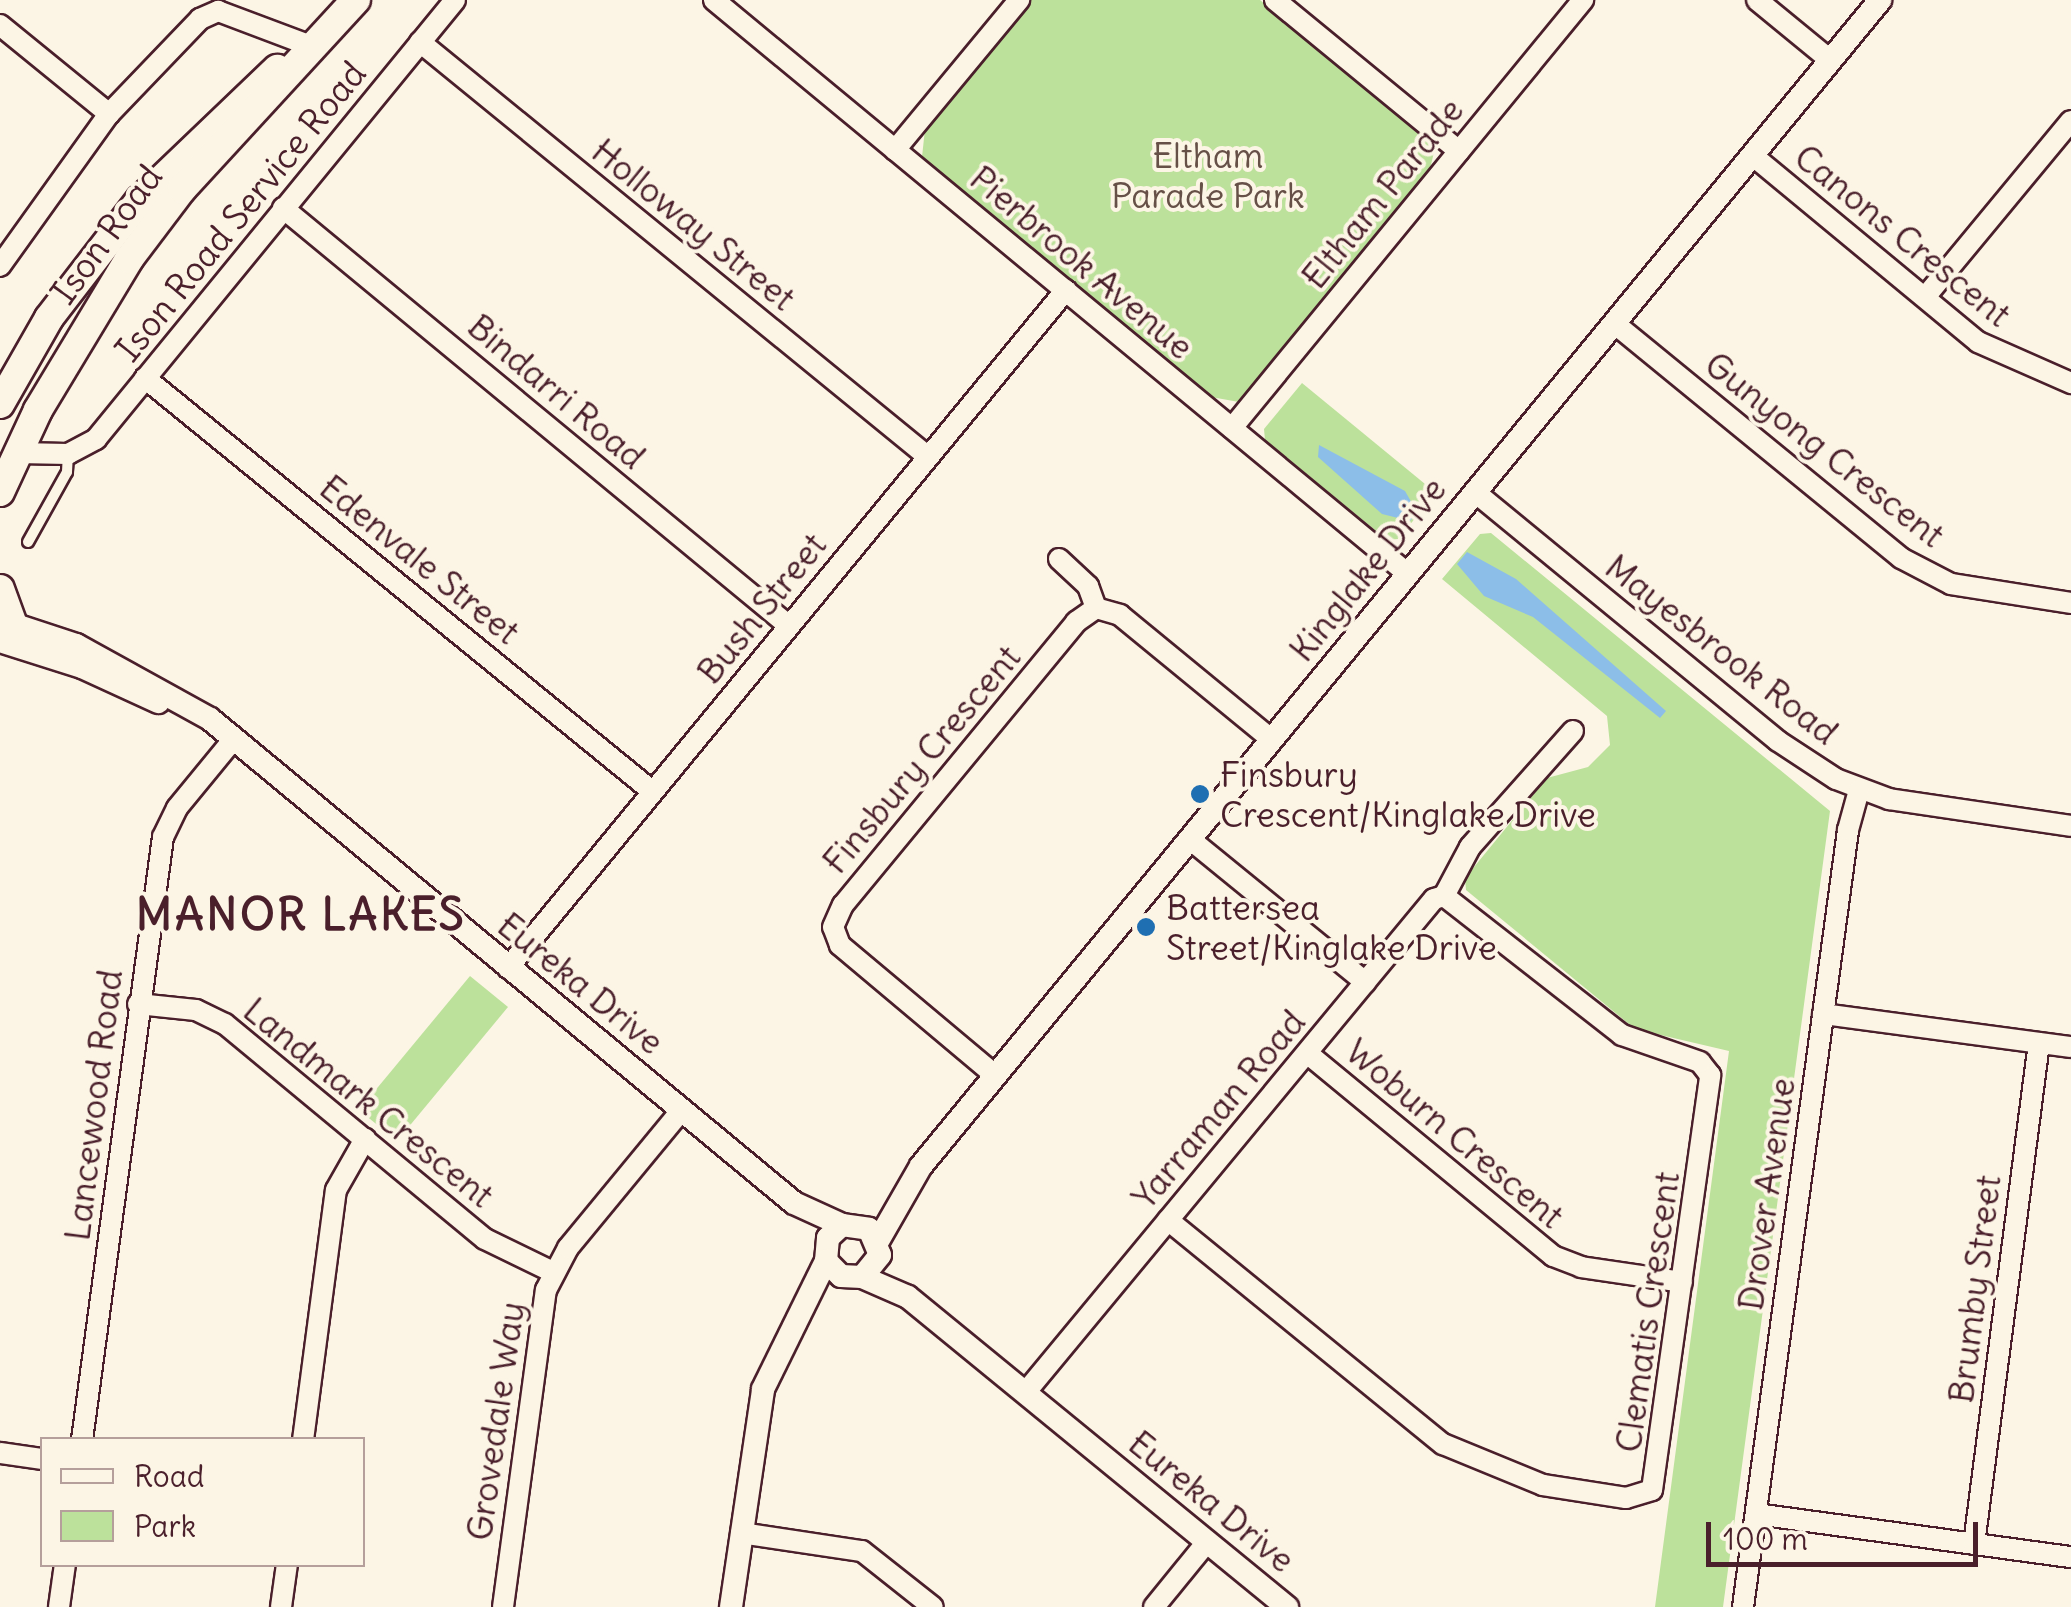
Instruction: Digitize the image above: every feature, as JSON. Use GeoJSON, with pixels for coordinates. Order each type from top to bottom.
{"type":"FeatureCollection","features":[{"type":"Feature","properties":{"kind":"main road","name":"Ison Road"},"geometry":{"type":"LineString","coordinates":[[0,492],[81,332],[129,259],[311,46],[356,0]]}},
{"type":"Feature","properties":{"kind":"main road","name":"Ison Road"},"geometry":{"type":"LineString","coordinates":[[0,404],[49,318],[140,200],[253,86],[311,46]]}},
{"type":"Feature","properties":{"kind":"main road"},"geometry":{"type":"LineString","coordinates":[[0,589],[4,628]]}},
{"type":"Feature","properties":{"kind":"street","name":"Ison Road Service Road"},"geometry":{"type":"LineString","coordinates":[[68,454],[96,439],[455,0]]}},
{"type":"Feature","properties":{"kind":"street"},"geometry":{"type":"LineString","coordinates":[[895,150],[1019,0]]}},
{"type":"Feature","properties":{"kind":"street","name":"Eltham Parade"},"geometry":{"type":"LineString","coordinates":[[1232,428],[1583,0]]}},
{"type":"Feature","properties":{"kind":"street"},"geometry":{"type":"LineString","coordinates":[[1758,0],[1830,60]]}},
{"type":"Feature","properties":{"kind":"street","name":"Kinglake Drive"},"geometry":{"type":"LineString","coordinates":[[856,1278],[879,1248],[908,1183],[1880,0]]}},
{"type":"Feature","properties":{"kind":"street","name":"Pierbrook Avenue"},"geometry":{"type":"LineString","coordinates":[[726,4],[895,150],[1408,574]]}},
{"type":"Feature","properties":{"kind":"street"},"geometry":{"type":"LineString","coordinates":[[1288,4],[1459,151]]}},
{"type":"Feature","properties":{"kind":"street","name":"Ison Road Service Road"},"geometry":{"type":"LineString","coordinates":[[0,266],[109,114],[200,18],[221,6],[311,46]]}},
{"type":"Feature","properties":{"kind":"street"},"geometry":{"type":"LineString","coordinates":[[0,26],[109,114]]}},
{"type":"Feature","properties":{"kind":"street","name":"Holloway Street"},"geometry":{"type":"LineString","coordinates":[[420,42],[928,456]]}},
{"type":"Feature","properties":{"kind":"street"},"geometry":{"type":"LineString","coordinates":[[1926,296],[2071,120]]}},
{"type":"Feature","properties":{"kind":"street","name":"Canons Crescent"},"geometry":{"type":"LineString","coordinates":[[1752,155],[1997,355],[2071,383]]}},
{"type":"Feature","properties":{"kind":"street","name":"Bindarri Road"},"geometry":{"type":"LineString","coordinates":[[283,208],[788,625]]}},
{"type":"Feature","properties":{"kind":"street","name":"Bush Street"},"geometry":{"type":"LineString","coordinates":[[508,968],[1066,290]]}},
{"type":"Feature","properties":{"kind":"street","name":"Gunyong Crescent"},"geometry":{"type":"LineString","coordinates":[[1614,323],[1901,558],[1951,584],[2071,603]]}},
{"type":"Feature","properties":{"kind":"street","name":"Edenvale Street"},"geometry":{"type":"LineString","coordinates":[[145,378],[652,791]]}},
{"type":"Feature","properties":{"kind":"street"},"geometry":{"type":"LineString","coordinates":[[18,452],[68,454]]}},
{"type":"Feature","properties":{"kind":"street","name":"Mayesbrook Road"},"geometry":{"type":"LineString","coordinates":[[1474,492],[1778,741],[1859,790],[2070,822]]}},
{"type":"Feature","properties":{"kind":"street"},"geometry":{"type":"LineString","coordinates":[[1059,559],[1088,586],[1096,608],[1120,615],[1272,740]]}},
{"type":"Feature","properties":{"kind":"street","name":"Finsbury Crescent"},"geometry":{"type":"LineString","coordinates":[[996,1076],[847,952],[834,934],[835,920],[1076,622],[1096,608]]}},
{"type":"Feature","properties":{"kind":"street","name":"Eureka Drive"},"geometry":{"type":"LineString","coordinates":[[4,628],[149,680],[210,719],[794,1203],[826,1254],[856,1278],[908,1297],[1287,1607]]}},
{"type":"Feature","properties":{"kind":"street","name":"Yarraman Road"},"geometry":{"type":"LineString","coordinates":[[1025,1393],[1434,899],[1444,896],[1470,847],[1572,731]]}},
{"type":"Feature","properties":{"kind":"street","name":"Lancewood Road"},"geometry":{"type":"LineString","coordinates":[[82,1437],[138,1004],[166,826],[232,741]]}},
{"type":"Feature","properties":{"kind":"street","name":"Drover Avenue"},"geometry":{"type":"LineString","coordinates":[[1743,1607],[1823,1014],[1859,790]]}},
{"type":"Feature","properties":{"kind":"street"},"geometry":{"type":"LineString","coordinates":[[1190,840],[1365,982]]}},
{"type":"Feature","properties":{"kind":"street","name":"Clematis Crescent"},"geometry":{"type":"LineString","coordinates":[[1168,1220],[1444,1444],[1543,1485],[1616,1497],[1644,1495],[1656,1480],[1711,1083],[1707,1068],[1622,1035],[1444,896]]}},
{"type":"Feature","properties":{"kind":"street","name":"Landmark Crescent"},"geometry":{"type":"LineString","coordinates":[[138,1004],[196,1010],[225,1024],[501,1251],[553,1272]]}},
{"type":"Feature","properties":{"kind":"street"},"geometry":{"type":"LineString","coordinates":[[1823,1014],[2071,1048]]}},
{"type":"Feature","properties":{"kind":"street","name":"Brumby Street"},"geometry":{"type":"LineString","coordinates":[[1974,1544],[2040,1043]]}},
{"type":"Feature","properties":{"kind":"street","name":"Woburn Crescent"},"geometry":{"type":"LineString","coordinates":[[1307,1053],[1553,1256],[1581,1268],[1682,1282]]}},
{"type":"Feature","properties":{"kind":"street","name":"Grovedale Way"},"geometry":{"type":"LineString","coordinates":[[503,1607],[540,1317],[553,1272],[682,1110]]}},
{"type":"Feature","properties":{"kind":"street"},"geometry":{"type":"LineString","coordinates":[[303,1437],[336,1190],[365,1139]]}},
{"type":"Feature","properties":{"kind":"street","name":"Kinglake Drive"},"geometry":{"type":"LineString","coordinates":[[826,1254],[848,1224],[908,1183]]}},
{"type":"Feature","properties":{"kind":"street","name":"Eureka Drive"},"geometry":{"type":"LineString","coordinates":[[794,1203],[848,1224],[879,1248],[908,1297]]}},
{"type":"Feature","properties":{"kind":"street"},"geometry":{"type":"LineString","coordinates":[[731,1607],[763,1389],[802,1313],[826,1254]]}},
{"type":"Feature","properties":{"kind":"street"},"geometry":{"type":"LineString","coordinates":[[802,1313],[856,1278]]}},
{"type":"Feature","properties":{"kind":"street"},"geometry":{"type":"LineString","coordinates":[[0,1453],[40,1459]]}},
{"type":"Feature","properties":{"kind":"street"},"geometry":{"type":"LineString","coordinates":[[1756,1514],[2071,1557]]}},
{"type":"Feature","properties":{"kind":"street"},"geometry":{"type":"LineString","coordinates":[[741,1533],[862,1551],[932,1607]]}},
{"type":"Feature","properties":{"kind":"street"},"geometry":{"type":"LineString","coordinates":[[1154,1607],[1207,1542]]}},
{"type":"Feature","properties":{"kind":"street"},"geometry":{"type":"LineString","coordinates":[[59,1607],[65,1567]]}},
{"type":"Feature","properties":{"kind":"street"},"geometry":{"type":"LineString","coordinates":[[281,1607],[286,1567]]}},
{"type":"Feature","properties":{"kind":"lane"},"geometry":{"type":"LineString","coordinates":[[28,542],[58,493],[68,454]]}},
{"type":"Feature","properties":{"kind":"green space","name":"Eltham Parade Park"},"geometry":{"type":"Polygon","coordinates":[[[1031,0],[1260,0],[1435,148],[1429,173],[1239,402],[1211,397],[922,157],[925,129],[1031,0]]]}},
{"type":"Feature","properties":{"kind":"green space"},"geometry":{"type":"Polygon","coordinates":[[[1302,383],[1436,493],[1398,539],[1387,540],[1265,440],[1264,429],[1302,383]]]}},
{"type":"Feature","properties":{"kind":"green space"},"geometry":{"type":"Polygon","coordinates":[[[1491,533],[1830,811],[1723,1607],[1655,1607],[1729,1051],[1635,1029],[1466,890],[1465,878],[1547,778],[1588,767],[1610,745],[1607,716],[1442,579],[1480,534],[1491,533]]]}},
{"type":"Feature","properties":{"kind":"green space"},"geometry":{"type":"Polygon","coordinates":[[[470,976],[508,1007],[397,1141],[359,1110],[470,976]]]}},
{"type":"Feature","properties":{"kind":"water"},"geometry":{"type":"Polygon","coordinates":[[[1319,445],[1405,491],[1417,512],[1410,521],[1382,514],[1318,457],[1319,445]]]}},
{"type":"Feature","properties":{"kind":"water"},"geometry":{"type":"Polygon","coordinates":[[[1467,552],[1516,579],[1666,711],[1660,718],[1533,617],[1484,596],[1457,564],[1467,552]]]}},
{"type":"Feature","properties":{"kind":"place","name":"Finsbury Crescent/Kinglake Drive"},"geometry":{"type":"Point","coordinates":[1200,794]}},
{"type":"Feature","properties":{"kind":"place","name":"Battersea Street/Kinglake Drive"},"geometry":{"type":"Point","coordinates":[1146,927]}},
{"type":"Feature","properties":{"kind":"district","name":"MANOR LAKES"},"geometry":{"type":"Point","coordinates":[301,915]}}]}
